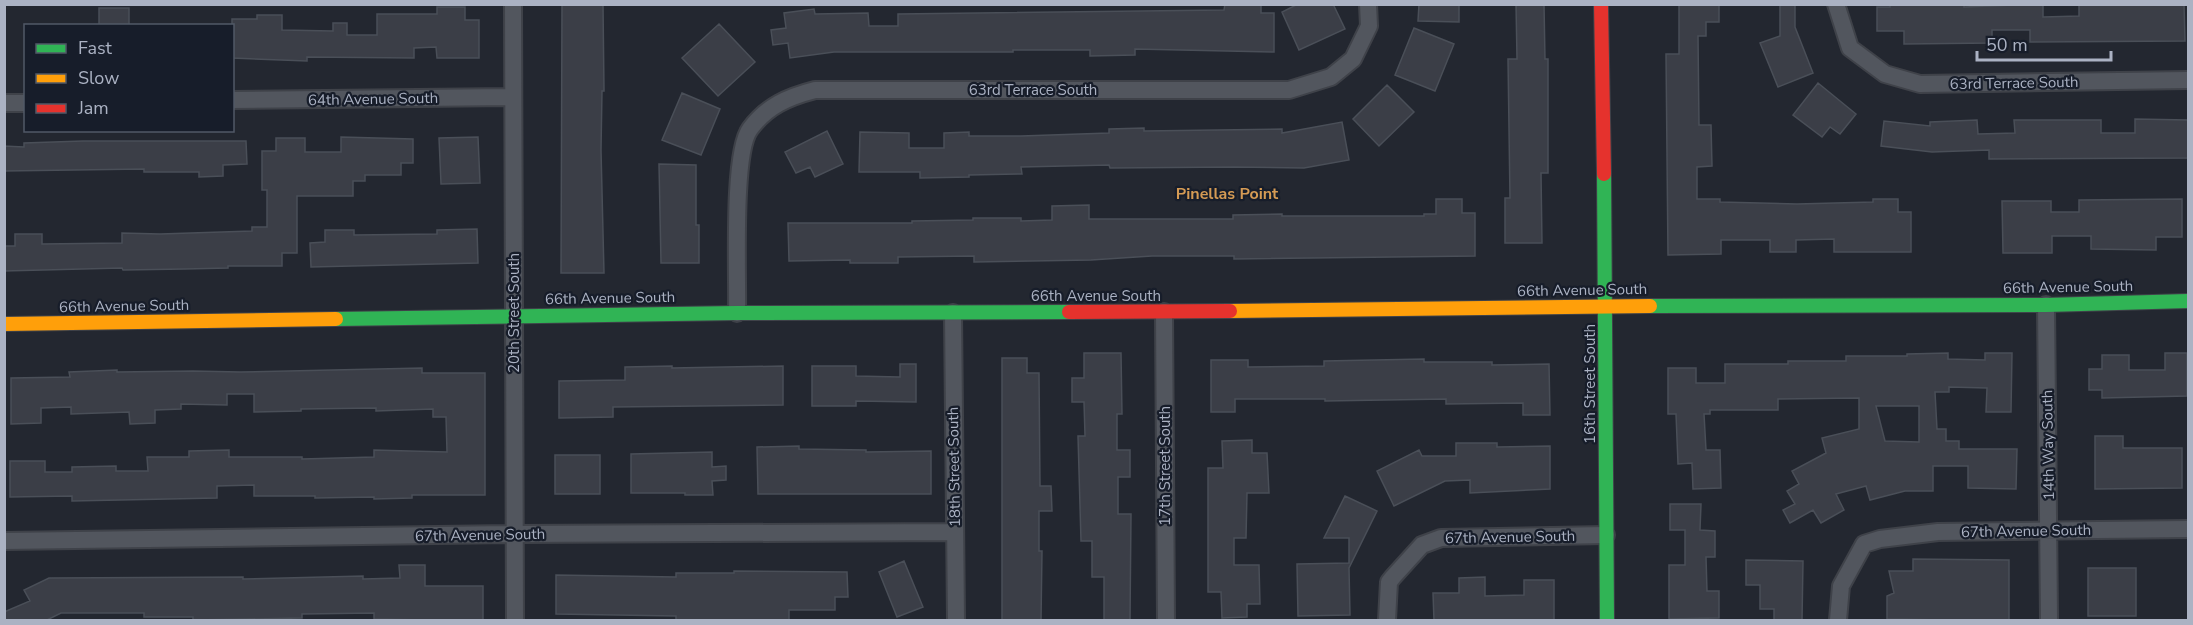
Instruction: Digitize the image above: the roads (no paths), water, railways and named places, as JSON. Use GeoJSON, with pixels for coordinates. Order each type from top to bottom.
{"type":"FeatureCollection","features":[{"type":"Feature","properties":{"kind":"street","name":"20th Street South"},"geometry":{"type":"LineString","coordinates":[[513,4],[515,621]]}},
{"type":"Feature","properties":{"kind":"street","name":"63rd Terrace South"},"geometry":{"type":"LineString","coordinates":[[737,313],[739,162],[748,131],[767,109],[789,97],[815,90],[1289,90],[1331,77],[1353,59],[1369,26],[1368,4]]}},
{"type":"Feature","properties":{"kind":"street","name":"16th Street South"},"geometry":{"type":"LineString","coordinates":[[1601,4],[1606,306],[1607,621]]}},
{"type":"Feature","properties":{"kind":"street","name":"63rd Terrace South"},"geometry":{"type":"LineString","coordinates":[[1836,4],[1850,48],[1885,74],[1920,84],[2188,80]]}},
{"type":"Feature","properties":{"kind":"street","name":"64th Avenue South"},"geometry":{"type":"LineString","coordinates":[[234,100],[513,97]]}},
{"type":"Feature","properties":{"kind":"street"},"geometry":{"type":"LineString","coordinates":[[4,103],[24,103]]}},
{"type":"Feature","properties":{"kind":"street","name":"66th Avenue South"},"geometry":{"type":"LineString","coordinates":[[4,324],[737,313],[1164,312],[2188,302]]}},
{"type":"Feature","properties":{"kind":"street","name":"14th Way South"},"geometry":{"type":"LineString","coordinates":[[2046,305],[2049,621]]}},
{"type":"Feature","properties":{"kind":"street","name":"17th Street South"},"geometry":{"type":"LineString","coordinates":[[1164,312],[1166,621]]}},
{"type":"Feature","properties":{"kind":"street","name":"18th Street South"},"geometry":{"type":"LineString","coordinates":[[953,313],[956,621]]}},
{"type":"Feature","properties":{"kind":"street","name":"67th Avenue South"},"geometry":{"type":"LineString","coordinates":[[1838,621],[1841,586],[1864,544],[1880,539],[1938,532],[2188,529]]}},
{"type":"Feature","properties":{"kind":"street","name":"67th Avenue South"},"geometry":{"type":"LineString","coordinates":[[4,541],[515,534],[955,532]]}},
{"type":"Feature","properties":{"kind":"street","name":"67th Avenue South"},"geometry":{"type":"LineString","coordinates":[[1387,621],[1389,582],[1422,545],[1441,537],[1606,536]]}},
{"type":"Feature","properties":{"kind":"district","name":"Pinellas Point"},"geometry":{"type":"Point","coordinates":[1227,193]}}]}
